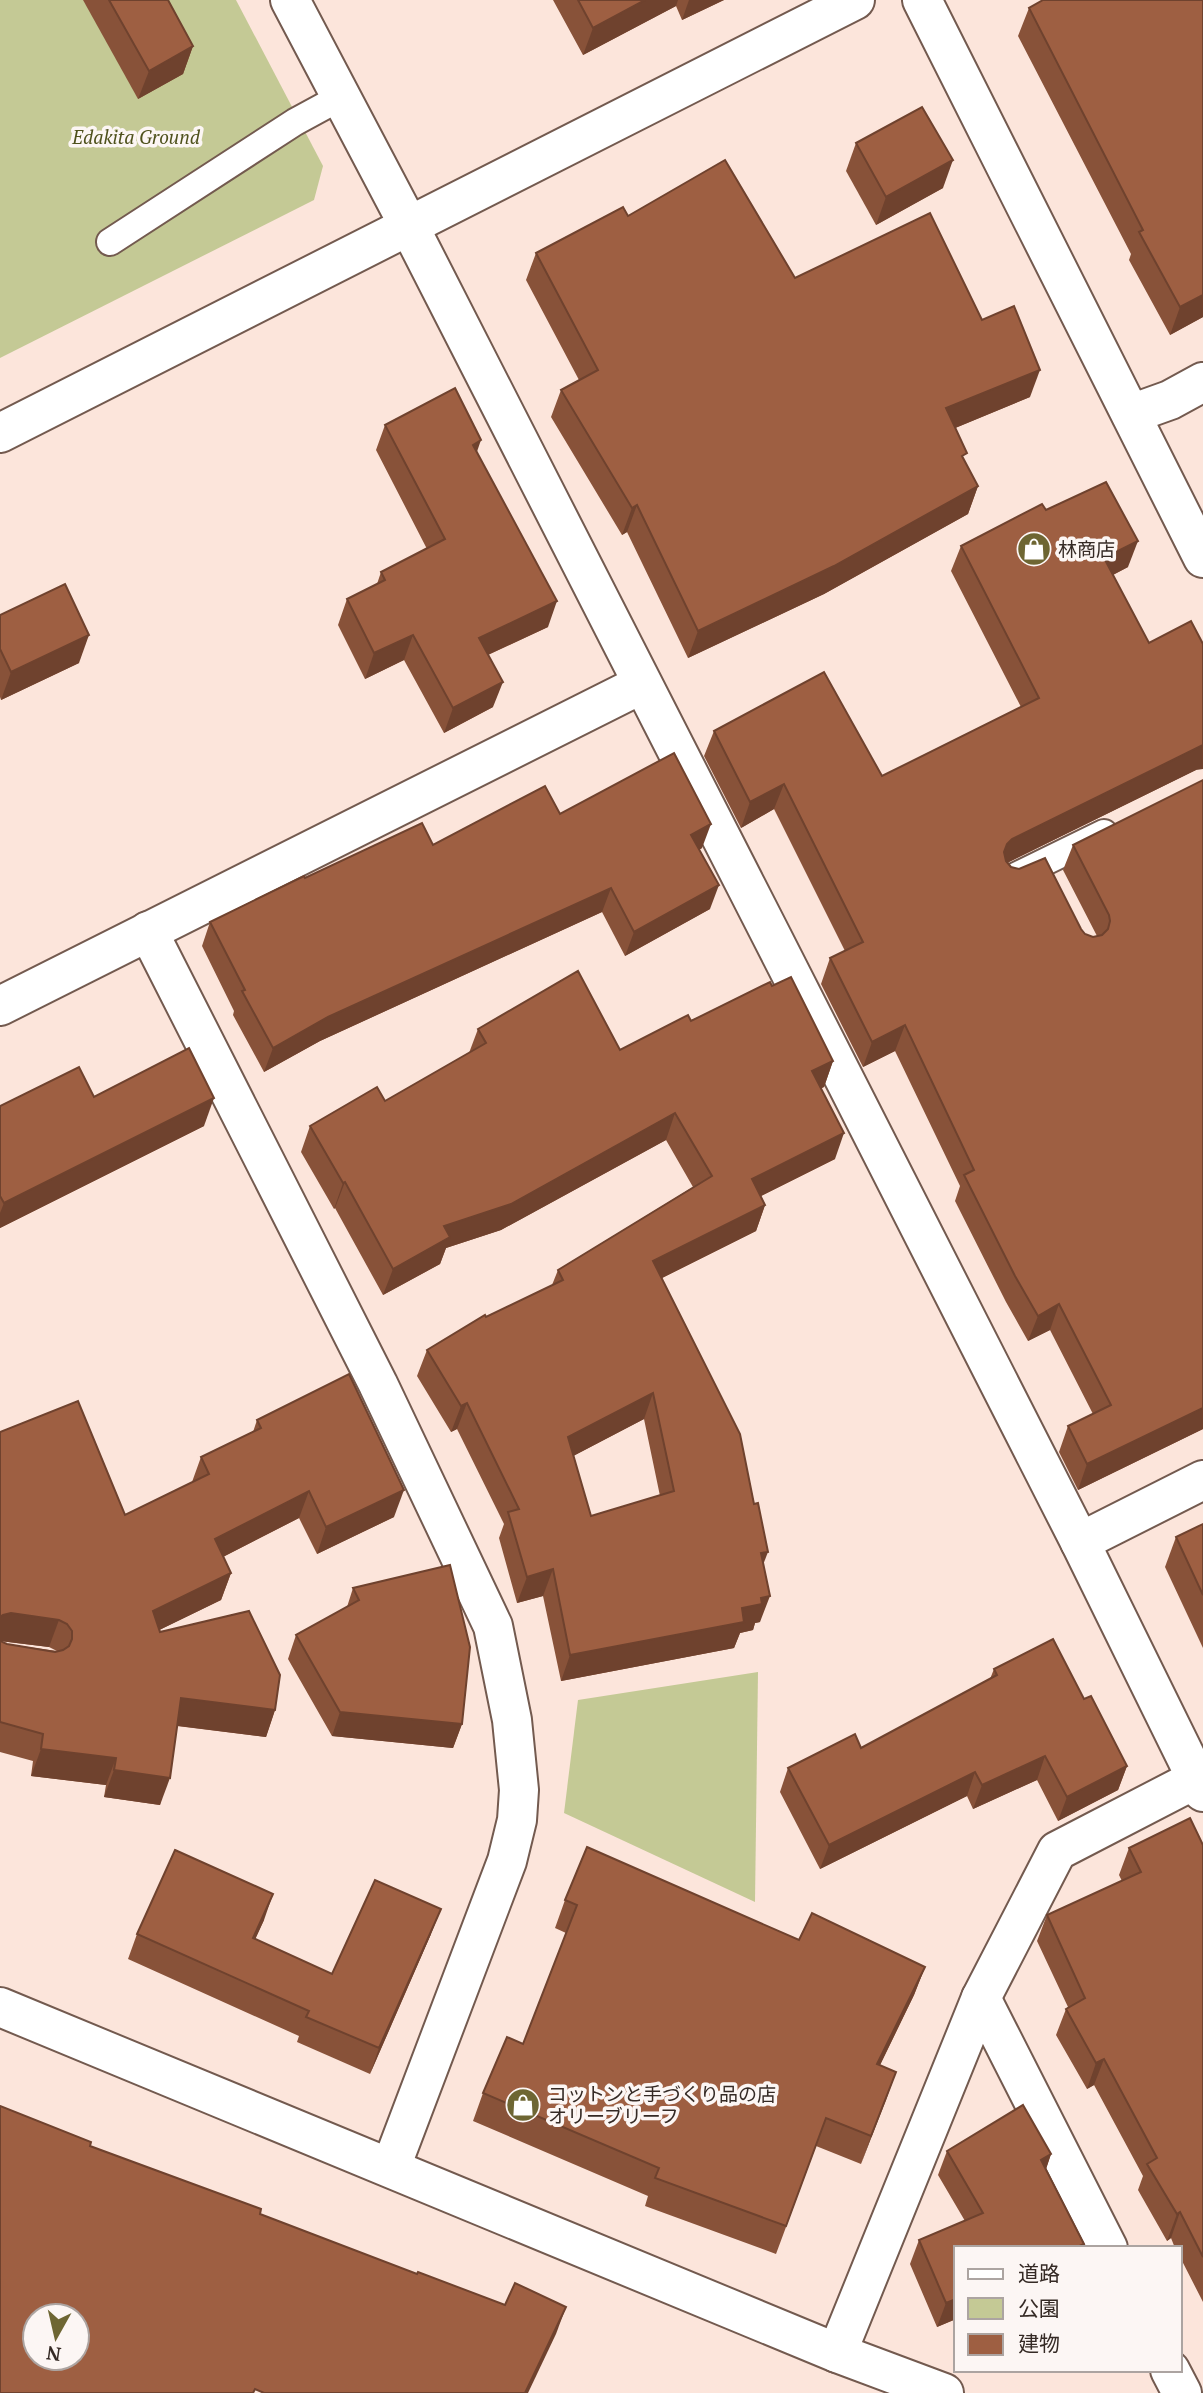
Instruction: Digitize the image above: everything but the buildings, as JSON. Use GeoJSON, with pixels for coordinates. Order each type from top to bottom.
{"type":"FeatureCollection","features":[{"type":"Feature","properties":{"kind":"street"},"geometry":{"type":"LineString","coordinates":[[290,0],[409,226],[1080,1542],[1200,1786],[1057,1852],[981,1998],[837,2353]]}},
{"type":"Feature","properties":{"kind":"street"},"geometry":{"type":"LineString","coordinates":[[0,433],[855,0]]}},
{"type":"Feature","properties":{"kind":"street"},"geometry":{"type":"LineString","coordinates":[[922,0],[1203,558]]}},
{"type":"Feature","properties":{"kind":"street"},"geometry":{"type":"LineString","coordinates":[[1131,414],[1170,400],[1203,382]]}},
{"type":"Feature","properties":{"kind":"street"},"geometry":{"type":"LineString","coordinates":[[0,1006],[642,684]]}},
{"type":"Feature","properties":{"kind":"street"},"geometry":{"type":"LineString","coordinates":[[148,931],[378,1384],[493,1626],[512,1720],[519,1790],[517,1820],[507,1861],[391,2167]]}},
{"type":"Feature","properties":{"kind":"street"},"geometry":{"type":"LineString","coordinates":[[1080,1542],[1203,1480]]}},
{"type":"Feature","properties":{"kind":"street"},"geometry":{"type":"LineString","coordinates":[[981,1998],[1107,2246]]}},
{"type":"Feature","properties":{"kind":"street"},"geometry":{"type":"LineString","coordinates":[[0,2007],[837,2353],[944,2393]]}},
{"type":"Feature","properties":{"kind":"street"},"geometry":{"type":"LineString","coordinates":[[1171,2372],[1182,2393]]}},
{"type":"Feature","properties":{"kind":"lane"},"geometry":{"type":"LineString","coordinates":[[110,242],[295,122],[341,97]]}},
{"type":"Feature","properties":{"kind":"lane"},"geometry":{"type":"LineString","coordinates":[[1010,879],[1129,821]]}},
{"type":"Feature","properties":{"kind":"lane"},"geometry":{"type":"LineString","coordinates":[[1042,863],[1054,887]]}},
{"type":"Feature","properties":{"kind":"green space","name":"Edakita Ground"},"geometry":{"type":"Polygon","coordinates":[[[0,0],[236,0],[323,166],[314,200],[0,358],[0,0]]]}},
{"type":"Feature","properties":{"kind":"green space"},"geometry":{"type":"Polygon","coordinates":[[[758,1672],[755,1902],[564,1813],[578,1700],[758,1672]]]}},
{"type":"Feature","properties":{"kind":"place","name":"林商店"},"geometry":{"type":"Point","coordinates":[1034,549]}},
{"type":"Feature","properties":{"kind":"place","name":"コットンと手づくり品の店 オリーブリーフ"},"geometry":{"type":"Point","coordinates":[523,2105]}}]}
